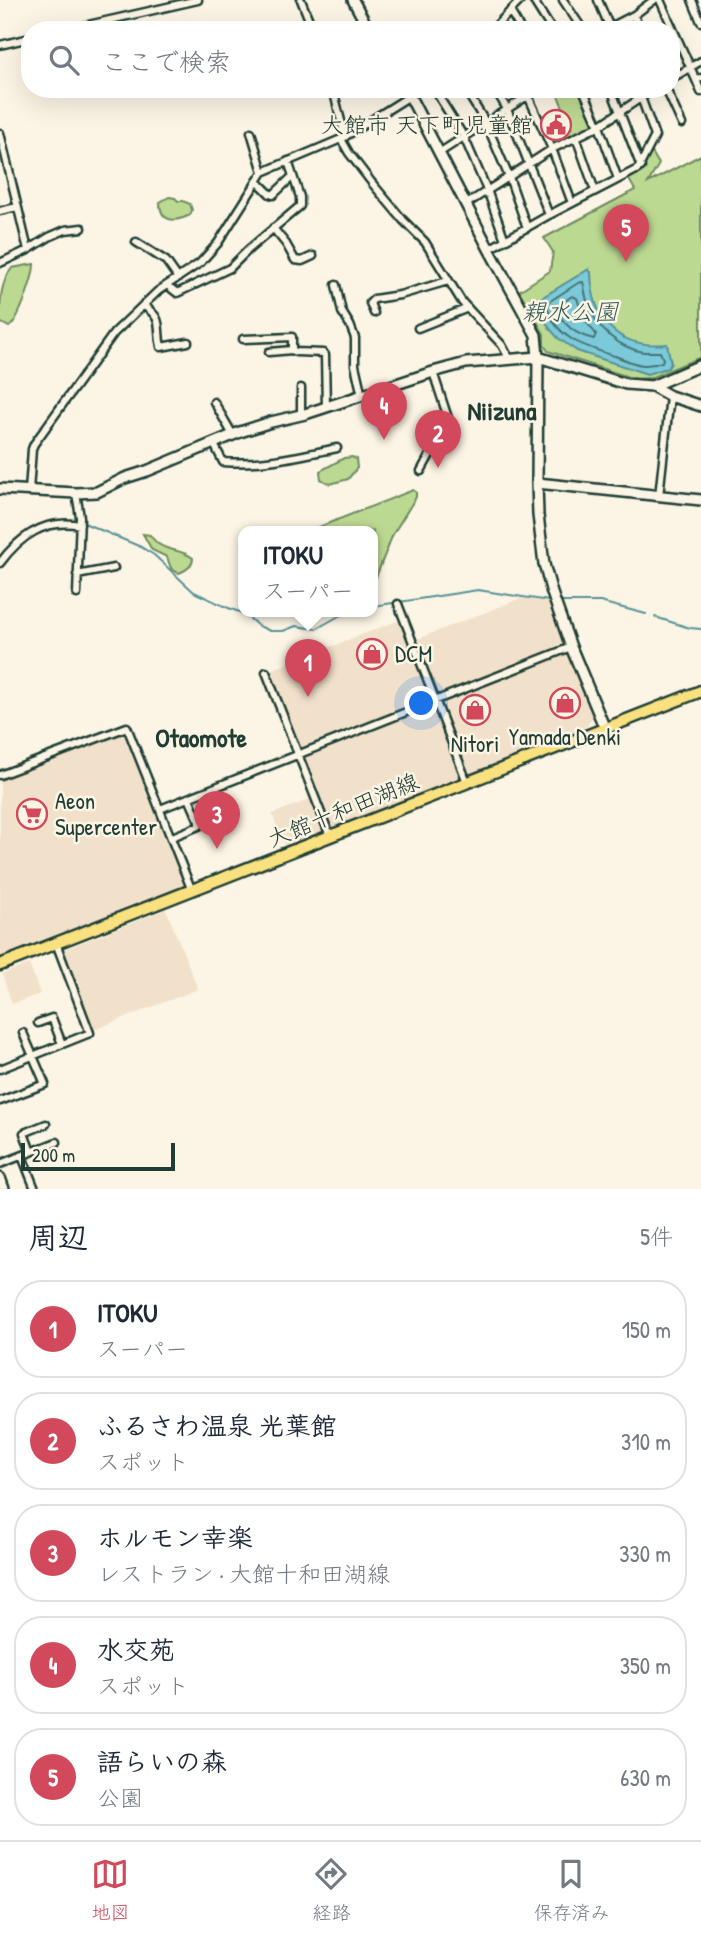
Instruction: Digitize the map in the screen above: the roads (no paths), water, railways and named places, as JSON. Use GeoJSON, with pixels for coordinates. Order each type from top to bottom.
{"type":"FeatureCollection","features":[{"type":"Feature","properties":{"kind":"main road","name":"大館十和田湖線"},"geometry":{"type":"LineString","coordinates":[[0,965],[701,691]]}},
{"type":"Feature","properties":{"kind":"street"},"geometry":{"type":"LineString","coordinates":[[106,21],[198,0]]}},
{"type":"Feature","properties":{"kind":"street"},"geometry":{"type":"LineString","coordinates":[[301,0],[309,21]]}},
{"type":"Feature","properties":{"kind":"street"},"geometry":{"type":"LineString","coordinates":[[353,0],[364,21]]}},
{"type":"Feature","properties":{"kind":"street"},"geometry":{"type":"LineString","coordinates":[[501,21],[521,0]]}},
{"type":"Feature","properties":{"kind":"street"},"geometry":{"type":"LineString","coordinates":[[533,0],[546,21]]}},
{"type":"Feature","properties":{"kind":"street"},"geometry":{"type":"LineString","coordinates":[[563,0],[577,21]]}},
{"type":"Feature","properties":{"kind":"street"},"geometry":{"type":"LineString","coordinates":[[598,0],[606,21]]}},
{"type":"Feature","properties":{"kind":"street"},"geometry":{"type":"LineString","coordinates":[[623,21],[657,0],[667,21]]}},
{"type":"Feature","properties":{"kind":"street"},"geometry":{"type":"LineString","coordinates":[[692,0],[701,22]]}},
{"type":"Feature","properties":{"kind":"street"},"geometry":{"type":"LineString","coordinates":[[510,11],[516,21]]}},
{"type":"Feature","properties":{"kind":"street"},"geometry":{"type":"LineString","coordinates":[[634,15],[636,21]]}},
{"type":"Feature","properties":{"kind":"street"},"geometry":{"type":"LineString","coordinates":[[0,44],[21,40]]}},
{"type":"Feature","properties":{"kind":"street"},"geometry":{"type":"LineString","coordinates":[[680,47],[698,79],[701,92]]}},
{"type":"Feature","properties":{"kind":"street"},"geometry":{"type":"LineString","coordinates":[[680,74],[701,61]]}},
{"type":"Feature","properties":{"kind":"street"},"geometry":{"type":"LineString","coordinates":[[335,98],[349,153],[403,220],[425,242],[448,281],[468,308],[502,345],[509,358]]}},
{"type":"Feature","properties":{"kind":"street"},"geometry":{"type":"LineString","coordinates":[[29,491],[34,444],[114,333],[167,285],[200,263],[218,243],[263,172],[343,138],[401,98]]}},
{"type":"Feature","properties":{"kind":"street"},"geometry":{"type":"LineString","coordinates":[[411,98],[465,205],[537,335],[537,483],[544,564],[571,647],[604,729]]}},
{"type":"Feature","properties":{"kind":"street"},"geometry":{"type":"LineString","coordinates":[[440,98],[464,136],[505,240]]}},
{"type":"Feature","properties":{"kind":"street"},"geometry":{"type":"LineString","coordinates":[[471,98],[486,122],[527,228]]}},
{"type":"Feature","properties":{"kind":"street"},"geometry":{"type":"LineString","coordinates":[[500,98],[530,163],[549,215]]}},
{"type":"Feature","properties":{"kind":"street"},"geometry":{"type":"LineString","coordinates":[[439,153],[520,98]]}},
{"type":"Feature","properties":{"kind":"street"},"geometry":{"type":"LineString","coordinates":[[530,98],[572,203]]}},
{"type":"Feature","properties":{"kind":"street"},"geometry":{"type":"LineString","coordinates":[[587,98],[618,179]]}},
{"type":"Feature","properties":{"kind":"street"},"geometry":{"type":"LineString","coordinates":[[615,98],[640,167]]}},
{"type":"Feature","properties":{"kind":"street"},"geometry":{"type":"LineString","coordinates":[[465,205],[552,149],[599,126],[641,98]]}},
{"type":"Feature","properties":{"kind":"street"},"geometry":{"type":"LineString","coordinates":[[489,249],[640,167],[655,136],[642,98]]}},
{"type":"Feature","properties":{"kind":"street"},"geometry":{"type":"LineString","coordinates":[[670,98],[682,124]]}},
{"type":"Feature","properties":{"kind":"street"},"geometry":{"type":"LineString","coordinates":[[251,132],[263,172]]}},
{"type":"Feature","properties":{"kind":"street"},"geometry":{"type":"LineString","coordinates":[[0,133],[28,250]]}},
{"type":"Feature","properties":{"kind":"street"},"geometry":{"type":"LineString","coordinates":[[576,137],[595,191]]}},
{"type":"Feature","properties":{"kind":"street"},"geometry":{"type":"LineString","coordinates":[[167,285],[177,293],[230,268],[300,206],[300,197],[288,161]]}},
{"type":"Feature","properties":{"kind":"street"},"geometry":{"type":"LineString","coordinates":[[257,181],[273,195],[293,176]]}},
{"type":"Feature","properties":{"kind":"street"},"geometry":{"type":"LineString","coordinates":[[0,211],[17,208]]}},
{"type":"Feature","properties":{"kind":"street"},"geometry":{"type":"LineString","coordinates":[[0,263],[65,230],[82,228]]}},
{"type":"Feature","properties":{"kind":"street"},"geometry":{"type":"LineString","coordinates":[[273,228],[295,260],[302,261],[313,256]]}},
{"type":"Feature","properties":{"kind":"street"},"geometry":{"type":"LineString","coordinates":[[135,242],[166,261],[177,278]]}},
{"type":"Feature","properties":{"kind":"street"},"geometry":{"type":"LineString","coordinates":[[374,313],[370,303],[374,299],[400,295],[448,281]]}},
{"type":"Feature","properties":{"kind":"street"},"geometry":{"type":"LineString","coordinates":[[336,285],[342,312],[355,338],[355,365],[362,396]]}},
{"type":"Feature","properties":{"kind":"street"},"geometry":{"type":"LineString","coordinates":[[143,305],[156,317],[161,346],[188,342]]}},
{"type":"Feature","properties":{"kind":"street"},"geometry":{"type":"LineString","coordinates":[[418,328],[468,308]]}},
{"type":"Feature","properties":{"kind":"street"},"geometry":{"type":"LineString","coordinates":[[243,338],[292,337],[292,350]]}},
{"type":"Feature","properties":{"kind":"street"},"geometry":{"type":"LineString","coordinates":[[270,352],[292,350],[325,355],[326,408]]}},
{"type":"Feature","properties":{"kind":"street"},"geometry":{"type":"LineString","coordinates":[[0,489],[97,492],[233,435],[466,363],[538,356],[626,384],[652,386],[670,396],[701,406]]}},
{"type":"Feature","properties":{"kind":"street"},"geometry":{"type":"LineString","coordinates":[[652,386],[701,365]]}},
{"type":"Feature","properties":{"kind":"street"},"geometry":{"type":"LineString","coordinates":[[421,471],[448,418],[433,372]]}},
{"type":"Feature","properties":{"kind":"street"},"geometry":{"type":"LineString","coordinates":[[301,388],[301,415]]}},
{"type":"Feature","properties":{"kind":"street"},"geometry":{"type":"LineString","coordinates":[[659,496],[670,396]]}},
{"type":"Feature","properties":{"kind":"street"},"geometry":{"type":"LineString","coordinates":[[214,402],[233,435]]}},
{"type":"Feature","properties":{"kind":"street"},"geometry":{"type":"LineString","coordinates":[[213,442],[223,462],[277,461],[337,448]]}},
{"type":"Feature","properties":{"kind":"street"},"geometry":{"type":"LineString","coordinates":[[537,483],[701,500]]}},
{"type":"Feature","properties":{"kind":"street"},"geometry":{"type":"LineString","coordinates":[[76,493],[80,525],[77,593]]}},
{"type":"Feature","properties":{"kind":"street"},"geometry":{"type":"LineString","coordinates":[[0,563],[11,549],[31,533],[59,523],[80,525]]}},
{"type":"Feature","properties":{"kind":"street"},"geometry":{"type":"LineString","coordinates":[[77,575],[114,568]]}},
{"type":"Feature","properties":{"kind":"street"},"geometry":{"type":"LineString","coordinates":[[398,604],[467,782]]}},
{"type":"Feature","properties":{"kind":"street"},"geometry":{"type":"LineString","coordinates":[[160,809],[571,647]]}},
{"type":"Feature","properties":{"kind":"street"},"geometry":{"type":"LineString","coordinates":[[266,672],[330,836]]}},
{"type":"Feature","properties":{"kind":"street"},"geometry":{"type":"LineString","coordinates":[[0,775],[127,726],[192,891]]}},
{"type":"Feature","properties":{"kind":"street"},"geometry":{"type":"LineString","coordinates":[[172,837],[199,826],[189,798]]}},
{"type":"Feature","properties":{"kind":"street"},"geometry":{"type":"LineString","coordinates":[[0,1069],[90,1033],[55,943]]}},
{"type":"Feature","properties":{"kind":"street"},"geometry":{"type":"LineString","coordinates":[[38,1023],[52,1018],[62,1044]]}},
{"type":"Feature","properties":{"kind":"street"},"geometry":{"type":"LineString","coordinates":[[0,1101],[44,1084],[23,1033]]}},
{"type":"Feature","properties":{"kind":"street"},"geometry":{"type":"LineString","coordinates":[[31,1152],[23,1133],[46,1124]]}},
{"type":"Feature","properties":{"kind":"street"},"geometry":{"type":"LineString","coordinates":[[0,1164],[57,1142]]}},
{"type":"Feature","properties":{"kind":"street"},"geometry":{"type":"LineString","coordinates":[[22,1156],[35,1189]]}},
{"type":"Feature","properties":{"kind":"street"},"geometry":{"type":"LineString","coordinates":[[0,1178],[4,1189]]}},
{"type":"Feature","properties":{"kind":"water","name":"親水公園"},"geometry":{"type":"Polygon","coordinates":[[[589,269],[596,304],[602,317],[621,336],[634,342],[667,344],[671,363],[668,368],[647,374],[577,351],[550,329],[538,300],[589,269]]]}},
{"type":"Feature","properties":{"kind":"waterway"},"geometry":{"type":"LineString","coordinates":[[56,521],[75,521]]}},
{"type":"Feature","properties":{"kind":"waterway"},"geometry":{"type":"LineString","coordinates":[[84,523],[141,547],[154,555],[194,592],[238,612]]}},
{"type":"Feature","properties":{"kind":"waterway"},"geometry":{"type":"LineString","coordinates":[[0,558],[15,540],[28,531]]}},
{"type":"Feature","properties":{"kind":"waterway"},"geometry":{"type":"LineString","coordinates":[[378,605],[478,590],[549,601]]}},
{"type":"Feature","properties":{"kind":"waterway"},"geometry":{"type":"LineString","coordinates":[[560,602],[600,602],[646,614]]}},
{"type":"Feature","properties":{"kind":"waterway"},"geometry":{"type":"LineString","coordinates":[[248,617],[270,631],[283,631],[296,626],[316,629],[337,617]]}},
{"type":"Feature","properties":{"kind":"waterway"},"geometry":{"type":"LineString","coordinates":[[655,617],[701,629]]}},
{"type":"Feature","properties":{"kind":"place","name":"大館市 天下町児童館"},"geometry":{"type":"Point","coordinates":[556,125]}},
{"type":"Feature","properties":{"kind":"place","name":"語らいの森"},"geometry":{"type":"Point","coordinates":[626,262]}},
{"type":"Feature","properties":{"kind":"place","name":"水交苑"},"geometry":{"type":"Point","coordinates":[384,440]}},
{"type":"Feature","properties":{"kind":"place","name":"ふるさわ温泉 光葉館"},"geometry":{"type":"Point","coordinates":[438,468]}},
{"type":"Feature","properties":{"kind":"place","name":"DCM"},"geometry":{"type":"Point","coordinates":[372,654]}},
{"type":"Feature","properties":{"kind":"place","name":"ITOKU"},"geometry":{"type":"Point","coordinates":[308,697]}},
{"type":"Feature","properties":{"kind":"place","name":"Yamada Denki"},"geometry":{"type":"Point","coordinates":[565,703]}},
{"type":"Feature","properties":{"kind":"place","name":"Nitori"},"geometry":{"type":"Point","coordinates":[475,710]}},
{"type":"Feature","properties":{"kind":"place","name":"Aeon Supercenter"},"geometry":{"type":"Point","coordinates":[32,814]}},
{"type":"Feature","properties":{"kind":"place","name":"ホルモン幸楽"},"geometry":{"type":"Point","coordinates":[217,849]}},
{"type":"Feature","properties":{"kind":"district","name":"Niizuna"},"geometry":{"type":"Point","coordinates":[502,411]}},
{"type":"Feature","properties":{"kind":"district","name":"Otaomote"},"geometry":{"type":"Point","coordinates":[201,738]}}]}
